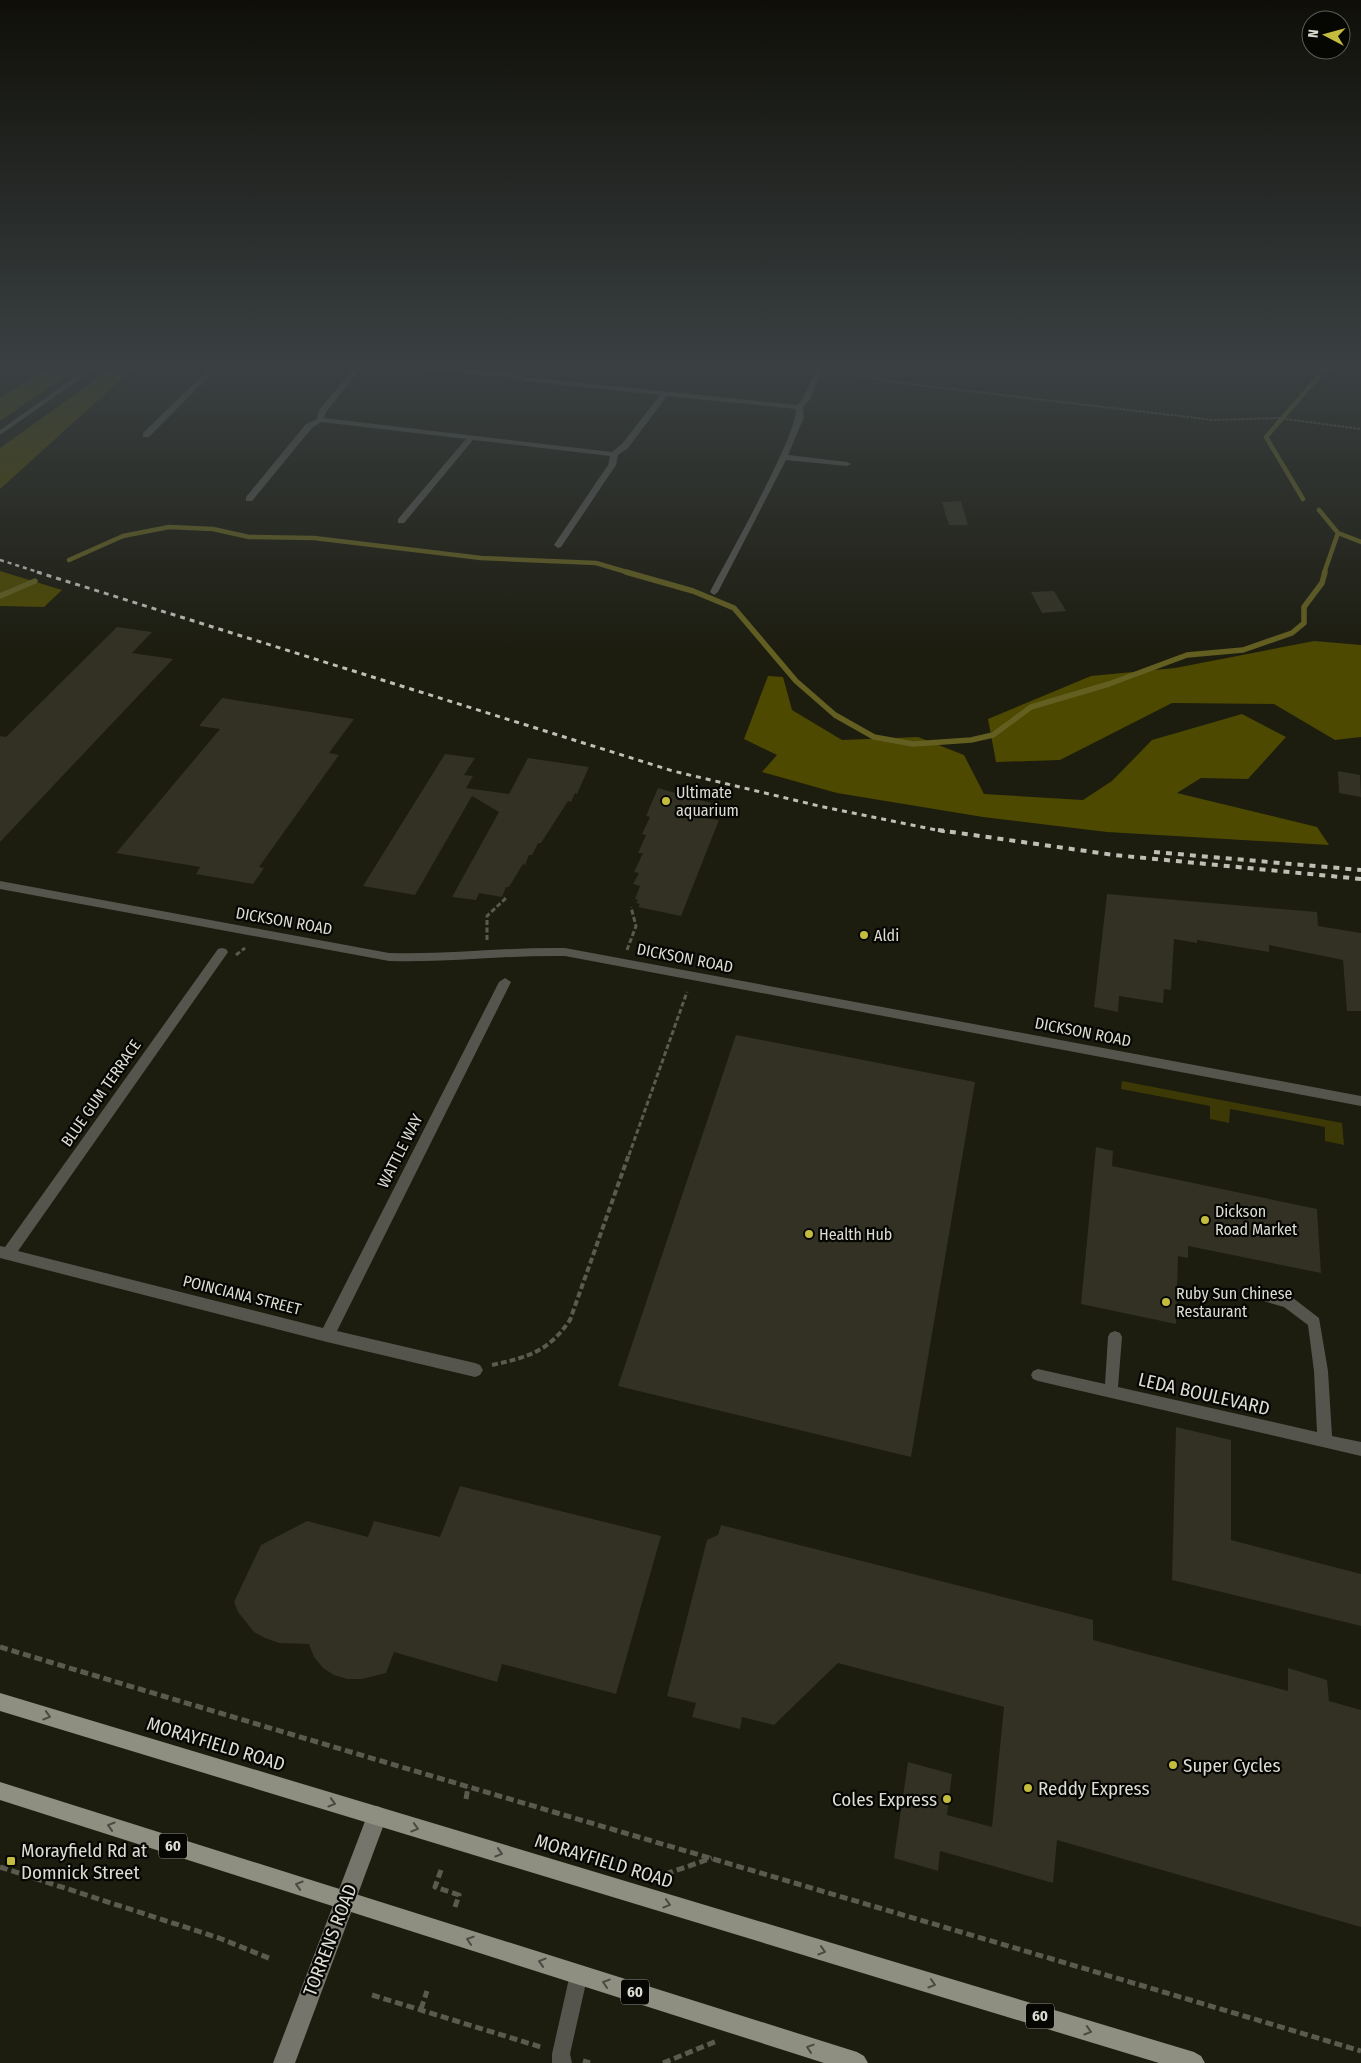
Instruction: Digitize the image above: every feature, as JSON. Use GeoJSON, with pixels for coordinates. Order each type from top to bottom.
{"type":"FeatureCollection","features":[{"type":"Feature","properties":{"kind":"main road","name":"MORAYFIELD ROAD"},"geometry":{"type":"LineString","coordinates":[[0,1702],[1194,2063]]}},
{"type":"Feature","properties":{"kind":"main road","name":"60"},"geometry":{"type":"LineString","coordinates":[[0,1791],[857,2063]]}},
{"type":"Feature","properties":{"kind":"main road","name":"TORRENS ROAD"},"geometry":{"type":"LineString","coordinates":[[284,2063],[377,1816]]}},
{"type":"Feature","properties":{"kind":"street"},"geometry":{"type":"LineString","coordinates":[[249,499],[280,461]]}},
{"type":"Feature","properties":{"kind":"street"},"geometry":{"type":"LineString","coordinates":[[400,520],[451,461]]}},
{"type":"Feature","properties":{"kind":"street"},"geometry":{"type":"LineString","coordinates":[[558,545],[613,461]]}},
{"type":"Feature","properties":{"kind":"street"},"geometry":{"type":"LineString","coordinates":[[714,592],[780,461]]}},
{"type":"Feature","properties":{"kind":"street"},"geometry":{"type":"LineString","coordinates":[[822,461],[847,464]]}},
{"type":"Feature","properties":{"kind":"street","name":"DICKSON ROAD"},"geometry":{"type":"LineString","coordinates":[[0,885],[389,957],[420,958],[540,951],[565,952],[1361,1101]]}},
{"type":"Feature","properties":{"kind":"street","name":"BLUE GUM TERRACE"},"geometry":{"type":"LineString","coordinates":[[4,1253],[222,952]]}},
{"type":"Feature","properties":{"kind":"street","name":"WATTLE WAY"},"geometry":{"type":"LineString","coordinates":[[327,1335],[505,982]]}},
{"type":"Feature","properties":{"kind":"street","name":"POINCIANA STREET"},"geometry":{"type":"LineString","coordinates":[[4,1253],[327,1335],[475,1370]]}},
{"type":"Feature","properties":{"kind":"lane"},"geometry":{"type":"LineString","coordinates":[[1264,1296],[1288,1302],[1314,1322],[1321,1371],[1325,1442]]}},
{"type":"Feature","properties":{"kind":"lane"},"geometry":{"type":"LineString","coordinates":[[1111,1393],[1115,1337]]}},
{"type":"Feature","properties":{"kind":"lane","name":"LEDA BOULEVARD"},"geometry":{"type":"LineString","coordinates":[[1038,1375],[1361,1449]]}},
{"type":"Feature","properties":{"kind":"lane"},"geometry":{"type":"LineString","coordinates":[[561,2058],[579,1974]]}},
{"type":"Feature","properties":{"kind":"path"},"geometry":{"type":"LineString","coordinates":[[487,941],[487,916],[506,898]]}},
{"type":"Feature","properties":{"kind":"path"},"geometry":{"type":"LineString","coordinates":[[627,950],[636,926],[631,907]]}},
{"type":"Feature","properties":{"kind":"path"},"geometry":{"type":"LineString","coordinates":[[475,1370],[534,1355],[558,1338],[570,1320],[686,992],[693,991]]}},
{"type":"Feature","properties":{"kind":"path"},"geometry":{"type":"LineString","coordinates":[[0,1646],[468,1787],[713,1857],[1361,2051]]}},
{"type":"Feature","properties":{"kind":"path"},"geometry":{"type":"LineString","coordinates":[[466,1799],[468,1787]]}},
{"type":"Feature","properties":{"kind":"path"},"geometry":{"type":"LineString","coordinates":[[620,1890],[713,1857]]}},
{"type":"Feature","properties":{"kind":"path"},"geometry":{"type":"LineString","coordinates":[[0,1867],[219,1938],[271,1959]]}},
{"type":"Feature","properties":{"kind":"path"},"geometry":{"type":"LineString","coordinates":[[441,1870],[434,1888],[459,1895],[454,1910]]}},
{"type":"Feature","properties":{"kind":"path"},"geometry":{"type":"LineString","coordinates":[[421,2010],[427,1991]]}},
{"type":"Feature","properties":{"kind":"path"},"geometry":{"type":"LineString","coordinates":[[372,1995],[561,2058],[590,2063]]}},
{"type":"Feature","properties":{"kind":"path"},"geometry":{"type":"LineString","coordinates":[[663,2063],[747,2028]]}},
{"type":"Feature","properties":{"kind":"shaded area"},"geometry":{"type":"Polygon","coordinates":[[[0,461],[31,461],[0,489],[0,461]]]}},
{"type":"Feature","properties":{"kind":"shaded area"},"geometry":{"type":"Polygon","coordinates":[[[0,571],[62,590],[44,607],[0,606],[0,571]]]}},
{"type":"Feature","properties":{"kind":"shaded area"},"geometry":{"type":"Polygon","coordinates":[[[1314,641],[1361,645],[1361,737],[1335,740],[1274,704],[1172,703],[1060,760],[996,762],[988,719],[1091,676],[1175,668],[1314,641]]]}},
{"type":"Feature","properties":{"kind":"shaded area"},"geometry":{"type":"Polygon","coordinates":[[[768,676],[783,677],[792,710],[842,740],[918,737],[964,755],[984,794],[1083,800],[1112,781],[1152,740],[1242,714],[1286,737],[1248,779],[1201,778],[1177,793],[1317,827],[1329,845],[1107,832],[983,817],[837,793],[762,772],[777,755],[744,739],[768,676]]]}},
{"type":"Feature","properties":{"kind":"shaded area"},"geometry":{"type":"Polygon","coordinates":[[[1122,1081],[1342,1123],[1344,1145],[1325,1141],[1325,1127],[1230,1109],[1229,1123],[1210,1119],[1210,1106],[1121,1089],[1122,1081]]]}},
{"type":"Feature","properties":{"kind":"building"},"geometry":{"type":"Polygon","coordinates":[[[961,501],[968,525],[949,525],[942,502],[961,501]]]}},
{"type":"Feature","properties":{"kind":"building"},"geometry":{"type":"Polygon","coordinates":[[[1054,591],[1066,611],[1042,613],[1031,592],[1054,591]]]}},
{"type":"Feature","properties":{"kind":"building"},"geometry":{"type":"Polygon","coordinates":[[[117,627],[152,632],[132,653],[173,659],[0,842],[0,736],[6,737],[117,627]]]}},
{"type":"Feature","properties":{"kind":"building"},"geometry":{"type":"Polygon","coordinates":[[[222,698],[354,719],[329,753],[339,755],[259,867],[264,868],[253,884],[196,874],[200,867],[116,853],[220,729],[199,726],[222,698]]]}},
{"type":"Feature","properties":{"kind":"building"},"geometry":{"type":"Polygon","coordinates":[[[445,754],[475,758],[464,775],[473,776],[466,788],[509,794],[528,758],[589,767],[577,794],[575,793],[571,802],[568,801],[541,843],[538,843],[532,855],[529,855],[525,865],[523,864],[509,887],[506,887],[502,897],[479,893],[476,900],[452,897],[499,812],[472,796],[415,895],[363,886],[445,754]]]}},
{"type":"Feature","properties":{"kind":"building"},"geometry":{"type":"Polygon","coordinates":[[[1338,771],[1360,775],[1361,797],[1339,793],[1338,771]]]}},
{"type":"Feature","properties":{"kind":"building"},"geometry":{"type":"Polygon","coordinates":[[[658,788],[711,803],[705,818],[719,820],[681,916],[638,907],[640,904],[636,903],[638,900],[635,899],[640,886],[633,884],[639,873],[634,872],[643,853],[638,853],[646,835],[642,834],[650,817],[646,816],[658,788]]]}},
{"type":"Feature","properties":{"kind":"building"},"geometry":{"type":"Polygon","coordinates":[[[1107,894],[1317,912],[1318,926],[1361,933],[1361,1011],[1347,1011],[1343,960],[1269,945],[1269,952],[1197,940],[1197,943],[1174,939],[1171,990],[1164,989],[1163,1003],[1119,996],[1118,1012],[1094,1007],[1107,894]]]}},
{"type":"Feature","properties":{"kind":"building","name":"Health Hub"},"geometry":{"type":"Polygon","coordinates":[[[736,1035],[975,1082],[911,1457],[618,1386],[736,1035]]]}},
{"type":"Feature","properties":{"kind":"building"},"geometry":{"type":"Polygon","coordinates":[[[1096,1147],[1113,1151],[1112,1166],[1317,1209],[1321,1273],[1188,1246],[1188,1258],[1178,1256],[1176,1324],[1081,1304],[1096,1147]]]}},
{"type":"Feature","properties":{"kind":"building"},"geometry":{"type":"Polygon","coordinates":[[[1176,1427],[1231,1440],[1231,1540],[1361,1574],[1361,1626],[1172,1580],[1176,1427]]]}},
{"type":"Feature","properties":{"kind":"building"},"geometry":{"type":"Polygon","coordinates":[[[460,1486],[661,1536],[616,1694],[502,1664],[497,1682],[394,1652],[386,1673],[362,1679],[347,1679],[334,1675],[323,1668],[314,1657],[309,1644],[279,1643],[265,1638],[254,1632],[238,1612],[234,1602],[261,1545],[307,1521],[368,1537],[374,1521],[440,1537],[460,1486]]]}},
{"type":"Feature","properties":{"kind":"building"},"geometry":{"type":"Polygon","coordinates":[[[721,1525],[1093,1620],[1093,1640],[1288,1691],[1288,1668],[1327,1680],[1329,1701],[1361,1710],[1361,1927],[1057,1840],[1053,1883],[940,1851],[938,1871],[894,1858],[908,1762],[952,1774],[947,1815],[992,1827],[1004,1707],[838,1663],[774,1725],[742,1717],[740,1729],[692,1717],[696,1703],[667,1696],[707,1540],[718,1535],[721,1525]]]}},
{"type":"Feature","properties":{"kind":"waterway"},"geometry":{"type":"LineString","coordinates":[[1280,461],[1303,499]]}},
{"type":"Feature","properties":{"kind":"waterway"},"geometry":{"type":"LineString","coordinates":[[1319,510],[1338,533]]}},
{"type":"Feature","properties":{"kind":"waterway"},"geometry":{"type":"LineString","coordinates":[[69,560],[123,536],[169,527],[213,529],[249,537],[314,538],[481,558],[596,563],[630,573]]}},
{"type":"Feature","properties":{"kind":"waterway"},"geometry":{"type":"LineString","coordinates":[[1324,573],[1338,533]]}},
{"type":"Feature","properties":{"kind":"waterway"},"geometry":{"type":"LineString","coordinates":[[1338,533],[1361,542]]}},
{"type":"Feature","properties":{"kind":"waterway"},"geometry":{"type":"LineString","coordinates":[[626,572],[693,591],[734,608],[796,681],[835,715],[874,737],[913,744],[971,740],[993,735],[1031,707],[1109,684],[1187,655],[1243,650],[1292,633],[1304,623],[1304,607],[1322,583],[1325,572]]}},
{"type":"Feature","properties":{"kind":"waterway"},"geometry":{"type":"LineString","coordinates":[[0,596],[35,581]]}},
{"type":"Feature","properties":{"kind":"railway"},"geometry":{"type":"LineString","coordinates":[[0,560],[41,573]]}},
{"type":"Feature","properties":{"kind":"railway"},"geometry":{"type":"LineString","coordinates":[[37,572],[673,771],[819,806],[946,832]]}},
{"type":"Feature","properties":{"kind":"railway"},"geometry":{"type":"LineString","coordinates":[[938,830],[1114,855],[1361,879]]}},
{"type":"Feature","properties":{"kind":"railway"},"geometry":{"type":"LineString","coordinates":[[1154,852],[1361,870]]}},
{"type":"Feature","properties":{"kind":"place","name":"Ultimate aquarium"},"geometry":{"type":"Point","coordinates":[666,801]}},
{"type":"Feature","properties":{"kind":"place","name":"Aldi"},"geometry":{"type":"Point","coordinates":[864,935]}},
{"type":"Feature","properties":{"kind":"place","name":"Dickson Road Market"},"geometry":{"type":"Point","coordinates":[1205,1220]}},
{"type":"Feature","properties":{"kind":"place","name":"Health Hub"},"geometry":{"type":"Point","coordinates":[809,1234]}},
{"type":"Feature","properties":{"kind":"place","name":"Ruby Sun Chinese Restaurant"},"geometry":{"type":"Point","coordinates":[1166,1302]}},
{"type":"Feature","properties":{"kind":"place","name":"Super Cycles"},"geometry":{"type":"Point","coordinates":[1173,1765]}},
{"type":"Feature","properties":{"kind":"place","name":"Reddy Express"},"geometry":{"type":"Point","coordinates":[1028,1788]}},
{"type":"Feature","properties":{"kind":"place","name":"Coles Express"},"geometry":{"type":"Point","coordinates":[947,1799]}},
{"type":"Feature","properties":{"kind":"place","name":"Morayfield Rd at Domnick Street"},"geometry":{"type":"Point","coordinates":[11,1861]}}]}
